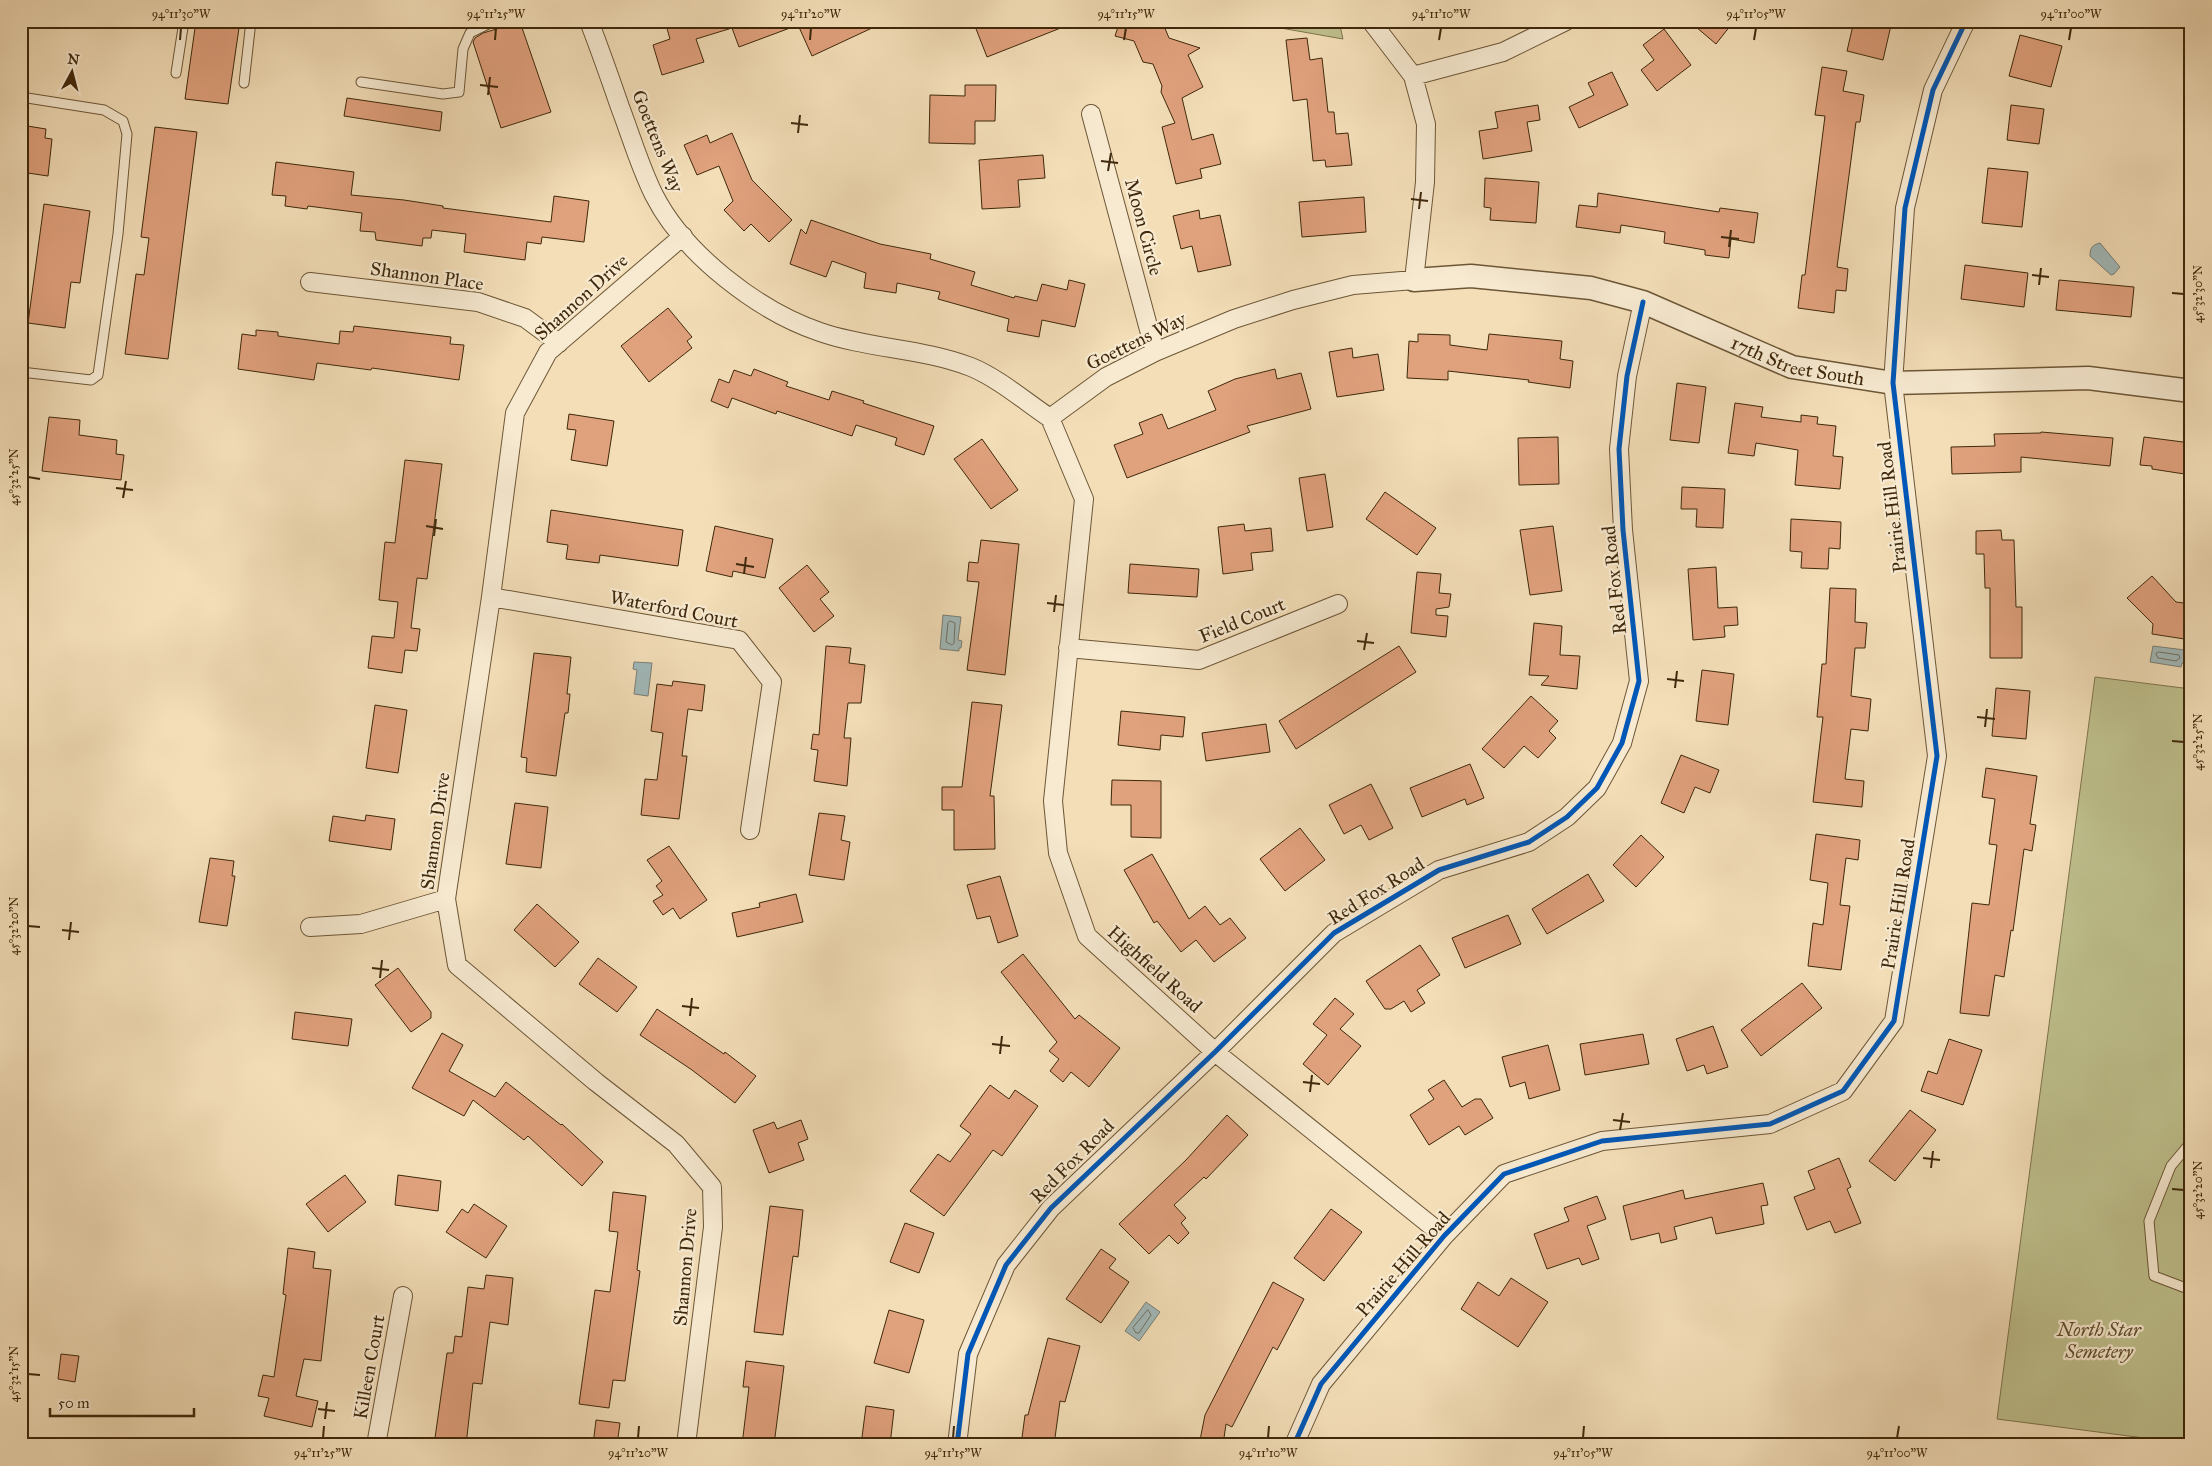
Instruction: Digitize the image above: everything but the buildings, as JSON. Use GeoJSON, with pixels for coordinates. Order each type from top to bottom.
{"type":"FeatureCollection","features":[{"type":"Feature","properties":{"kind":"street","name":"Goettens Way"},"geometry":{"type":"LineString","coordinates":[[589,21],[635,148],[655,196],[683,236],[727,280],[750,298],[780,316],[820,332],[856,342],[941,357],[972,368],[1050,418],[1106,377],[1155,352],[1234,319],[1292,300],[1353,286],[1414,280]]}},
{"type":"Feature","properties":{"kind":"street"},"geometry":{"type":"LineString","coordinates":[[1371,21],[1413,76],[1426,124],[1425,182],[1414,280]]}},
{"type":"Feature","properties":{"kind":"street"},"geometry":{"type":"LineString","coordinates":[[1413,76],[1503,52],[1566,21]]}},
{"type":"Feature","properties":{"kind":"street","name":"Prairie Hill Road"},"geometry":{"type":"LineString","coordinates":[[1294,1445],[1321,1384],[1444,1236],[1504,1174],[1602,1141],[1770,1124],[1843,1091],[1894,1022],[1937,756],[1893,383],[1905,208],[1933,90],[1966,21]]}},
{"type":"Feature","properties":{"kind":"street","name":"Moon Circle"},"geometry":{"type":"LineString","coordinates":[[1091,114],[1155,352]]}},
{"type":"Feature","properties":{"kind":"street","name":"Shannon Drive"},"geometry":{"type":"LineString","coordinates":[[683,236],[548,352],[515,413],[492,597],[446,900],[457,965],[596,1082],[676,1144],[712,1187],[713,1227],[686,1445]]}},
{"type":"Feature","properties":{"kind":"street","name":"17th Street South"},"geometry":{"type":"LineString","coordinates":[[1414,280],[1480,277],[1591,288],[1643,302],[1792,367],[1893,383],[2088,378],[2191,391]]}},
{"type":"Feature","properties":{"kind":"street","name":"Shannon Place"},"geometry":{"type":"LineString","coordinates":[[310,282],[478,302],[525,318],[559,343]]}},
{"type":"Feature","properties":{"kind":"street","name":"Red Fox Road"},"geometry":{"type":"LineString","coordinates":[[956,1445],[968,1354],[1006,1265],[1051,1208],[1215,1052],[1334,933],[1439,870],[1529,842],[1567,817],[1597,788],[1622,744],[1639,681],[1623,530],[1619,449],[1627,376],[1643,302]]}},
{"type":"Feature","properties":{"kind":"street","name":"Highfield Road"},"geometry":{"type":"LineString","coordinates":[[1050,418],[1084,499],[1053,802],[1058,853],[1087,936],[1215,1052],[1444,1236]]}},
{"type":"Feature","properties":{"kind":"street","name":"Waterford Court"},"geometry":{"type":"LineString","coordinates":[[492,597],[738,640],[772,682],[750,830]]}},
{"type":"Feature","properties":{"kind":"street","name":"Field Court"},"geometry":{"type":"LineString","coordinates":[[1068,648],[1199,660],[1338,604]]}},
{"type":"Feature","properties":{"kind":"street"},"geometry":{"type":"LineString","coordinates":[[310,927],[361,924],[446,900]]}},
{"type":"Feature","properties":{"kind":"street","name":"Killeen Court"},"geometry":{"type":"LineString","coordinates":[[376,1445],[403,1296]]}},
{"type":"Feature","properties":{"kind":"lane"},"geometry":{"type":"LineString","coordinates":[[176,73],[184,21]]}},
{"type":"Feature","properties":{"kind":"lane"},"geometry":{"type":"LineString","coordinates":[[244,83],[251,21]]}},
{"type":"Feature","properties":{"kind":"lane"},"geometry":{"type":"LineString","coordinates":[[361,82],[443,94],[459,92],[463,49],[470,33],[494,21]]}},
{"type":"Feature","properties":{"kind":"lane"},"geometry":{"type":"LineString","coordinates":[[21,97],[104,110],[124,121],[127,134],[118,234],[98,375],[92,380],[21,372]]}},
{"type":"Feature","properties":{"kind":"lane"},"geometry":{"type":"LineString","coordinates":[[2191,1142],[2171,1166],[2149,1220],[2154,1276],[2191,1290]]}},
{"type":"Feature","properties":{"kind":"green space"},"geometry":{"type":"Polygon","coordinates":[[[1241,21],[1339,21],[1343,39],[1241,21]]]}},
{"type":"Feature","properties":{"kind":"green space","name":"North Star Semetery"},"geometry":{"type":"Polygon","coordinates":[[[2095,677],[2191,689],[2191,1444],[1997,1419],[2095,677]]]}},
{"type":"Feature","properties":{"kind":"water"},"geometry":{"type":"Polygon","coordinates":[[[2100,243],[2120,267],[2114,274],[2111,275],[2090,256],[2092,247],[2100,243]]]}},
{"type":"Feature","properties":{"kind":"water"},"geometry":{"type":"Polygon","coordinates":[[[943,615],[961,617],[958,640],[962,641],[959,651],[940,649],[943,615]]]}},
{"type":"Feature","properties":{"kind":"water"},"geometry":{"type":"Polygon","coordinates":[[[2153,646],[2185,650],[2185,655],[2188,655],[2187,664],[2182,663],[2181,667],[2150,662],[2153,646]]]}},
{"type":"Feature","properties":{"kind":"water"},"geometry":{"type":"Polygon","coordinates":[[[634,662],[652,663],[648,696],[634,694],[637,670],[633,669],[634,662]]]}},
{"type":"Feature","properties":{"kind":"water"},"geometry":{"type":"Polygon","coordinates":[[[1146,1302],[1160,1312],[1139,1341],[1125,1331],[1146,1302]]]}},
{"type":"Feature","properties":{"kind":"cycle path"},"geometry":{"type":"LineString","coordinates":[[1294,1445],[1321,1384],[1444,1236],[1504,1174],[1602,1141],[1770,1124],[1843,1091],[1894,1021],[1937,756],[1893,383],[1905,208],[1933,90],[1966,21]]}},
{"type":"Feature","properties":{"kind":"cycle path"},"geometry":{"type":"LineString","coordinates":[[957,1445],[968,1354],[1006,1265],[1051,1208],[1215,1052],[1334,933],[1439,870],[1529,842],[1567,817],[1597,788],[1622,743],[1639,681],[1623,530],[1619,449],[1627,376],[1643,302]]}}]}
